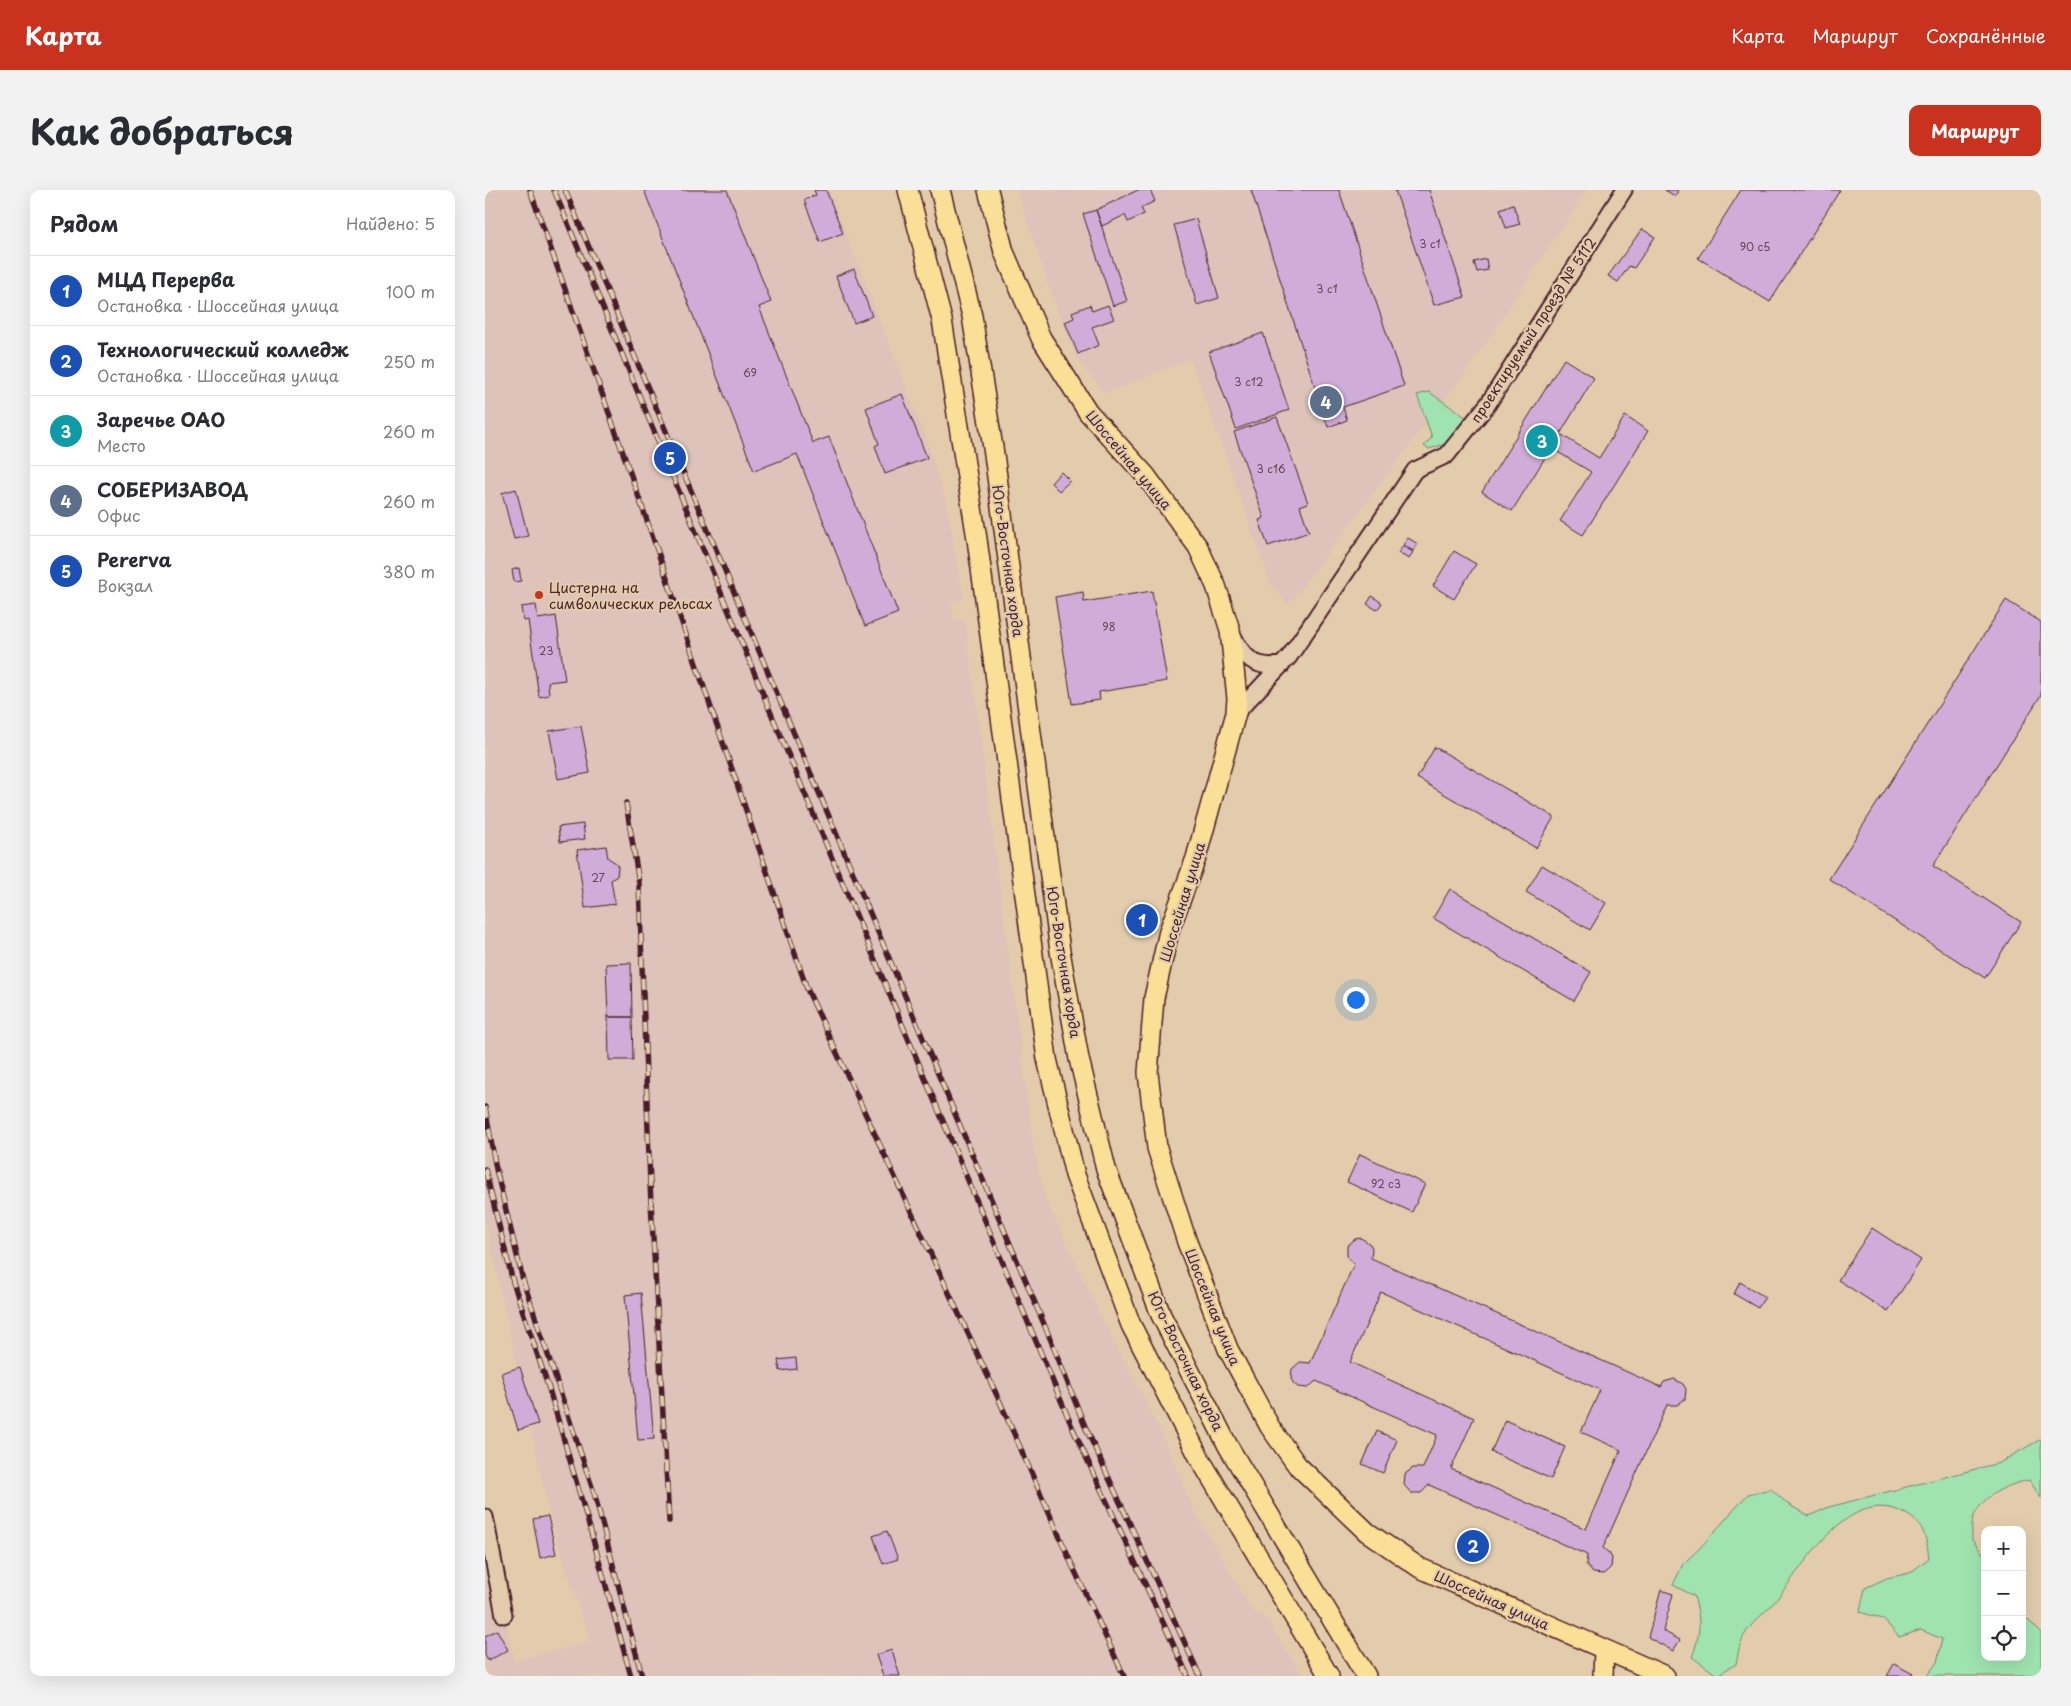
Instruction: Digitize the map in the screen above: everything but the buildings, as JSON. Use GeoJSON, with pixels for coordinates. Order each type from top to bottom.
{"type":"FeatureCollection","features":[{"type":"Feature","properties":{"kind":"main road","name":"Юго-Восточная хорда"},"geometry":{"type":"LineString","coordinates":[[908,190],[942,320],[977,539],[1047,1059],[1075,1175],[1131,1325],[1200,1459],[1329,1676]]}},
{"type":"Feature","properties":{"kind":"main road","name":"Юго-Восточная хорда"},"geometry":{"type":"LineString","coordinates":[[940,190],[973,316],[995,464],[1060,951],[1079,1059],[1106,1170],[1161,1315],[1228,1446],[1367,1676]]}},
{"type":"Feature","properties":{"kind":"main road","name":"Шоссейная улица"},"geometry":{"type":"LineString","coordinates":[[988,190],[1004,252],[1041,338],[1088,412],[1146,476],[1198,547],[1216,586],[1230,630],[1237,713],[1196,858],[1169,931],[1154,998],[1148,1073],[1157,1148],[1187,1242],[1225,1340],[1270,1427],[1297,1465],[1367,1532],[1420,1568],[1665,1676]]}},
{"type":"Feature","properties":{"kind":"main road"},"geometry":{"type":"LineString","coordinates":[[1603,1676],[1604,1650]]}},
{"type":"Feature","properties":{"kind":"street","name":"проектируемый проезд № 5112"},"geometry":{"type":"LineString","coordinates":[[1237,713],[1282,665],[1310,627],[1415,470],[1447,455],[1488,404],[1624,190]]}},
{"type":"Feature","properties":{"kind":"street"},"geometry":{"type":"LineString","coordinates":[[1230,630],[1240,650],[1251,661],[1269,667],[1282,665]]}},
{"type":"Feature","properties":{"kind":"street"},"geometry":{"type":"LineString","coordinates":[[485,1517],[504,1615]]}},
{"type":"Feature","properties":{"kind":"shaded area"},"geometry":{"type":"Polygon","coordinates":[[[485,190],[829,190],[927,441],[946,503],[964,600],[952,601],[954,621],[965,620],[1034,1151],[1045,1198],[1104,1322],[1160,1430],[1191,1505],[1253,1612],[1266,1618],[1302,1676],[485,1676],[485,1517],[514,1661],[590,1642],[552,1524],[485,1220],[485,190]]]}},
{"type":"Feature","properties":{"kind":"shaded area"},"geometry":{"type":"Polygon","coordinates":[[[1017,190],[1587,190],[1473,362],[1288,605],[1271,584],[1191,359],[1105,393],[1076,357],[1048,284],[1017,190]]]}},
{"type":"Feature","properties":{"kind":"green space"},"geometry":{"type":"Polygon","coordinates":[[[1429,392],[1467,418],[1445,444],[1429,449],[1424,446],[1432,437],[1417,395],[1429,392]]]}},
{"type":"Feature","properties":{"kind":"green space"},"geometry":{"type":"Polygon","coordinates":[[[2041,1439],[2041,1498],[2029,1480],[2005,1488],[1990,1496],[1978,1508],[1973,1518],[1972,1540],[1981,1551],[1981,1661],[2026,1661],[2026,1618],[2041,1633],[2041,1676],[1927,1676],[1937,1662],[1942,1639],[1921,1630],[1899,1637],[1883,1619],[1860,1612],[1865,1588],[1887,1578],[1910,1573],[1929,1558],[1923,1530],[1915,1520],[1902,1512],[1883,1507],[1864,1510],[1847,1518],[1816,1547],[1775,1601],[1744,1635],[1736,1664],[1717,1675],[1692,1657],[1697,1641],[1699,1620],[1694,1596],[1673,1585],[1683,1564],[1700,1548],[1748,1494],[1771,1489],[1789,1505],[1809,1516],[1829,1507],[1999,1463],[2041,1439]]]}},
{"type":"Feature","properties":{"kind":"railway"},"geometry":{"type":"LineString","coordinates":[[530,190],[650,529],[807,989],[1000,1402],[1073,1567],[1124,1676]]}},
{"type":"Feature","properties":{"kind":"railway"},"geometry":{"type":"LineString","coordinates":[[554,190],[783,742],[1073,1429],[1188,1676]]}},
{"type":"Feature","properties":{"kind":"railway"},"geometry":{"type":"LineString","coordinates":[[565,190],[1052,1343],[1084,1424],[1200,1676]]}},
{"type":"Feature","properties":{"kind":"railway"},"geometry":{"type":"LineString","coordinates":[[626,803],[639,883],[650,1184],[669,1521]]}},
{"type":"Feature","properties":{"kind":"railway"},"geometry":{"type":"LineString","coordinates":[[485,1107],[496,1169],[523,1280],[595,1496],[642,1676]]}},
{"type":"Feature","properties":{"kind":"railway"},"geometry":{"type":"LineString","coordinates":[[485,1169],[513,1282],[549,1389],[631,1676]]}},
{"type":"Feature","properties":{"kind":"place","name":"СОБЕРИЗАВОД"},"geometry":{"type":"Point","coordinates":[1326,402]}},
{"type":"Feature","properties":{"kind":"place","name":"Заречье ОАО"},"geometry":{"type":"Point","coordinates":[1542,441]}},
{"type":"Feature","properties":{"kind":"place","name":"Pererva"},"geometry":{"type":"Point","coordinates":[670,458]}},
{"type":"Feature","properties":{"kind":"place","name":"Цистерна на символических рельсах"},"geometry":{"type":"Point","coordinates":[539,595]}},
{"type":"Feature","properties":{"kind":"place","name":"МЦД Перерва"},"geometry":{"type":"Point","coordinates":[1142,920]}},
{"type":"Feature","properties":{"kind":"place","name":"Технологический колледж"},"geometry":{"type":"Point","coordinates":[1473,1546]}}]}
